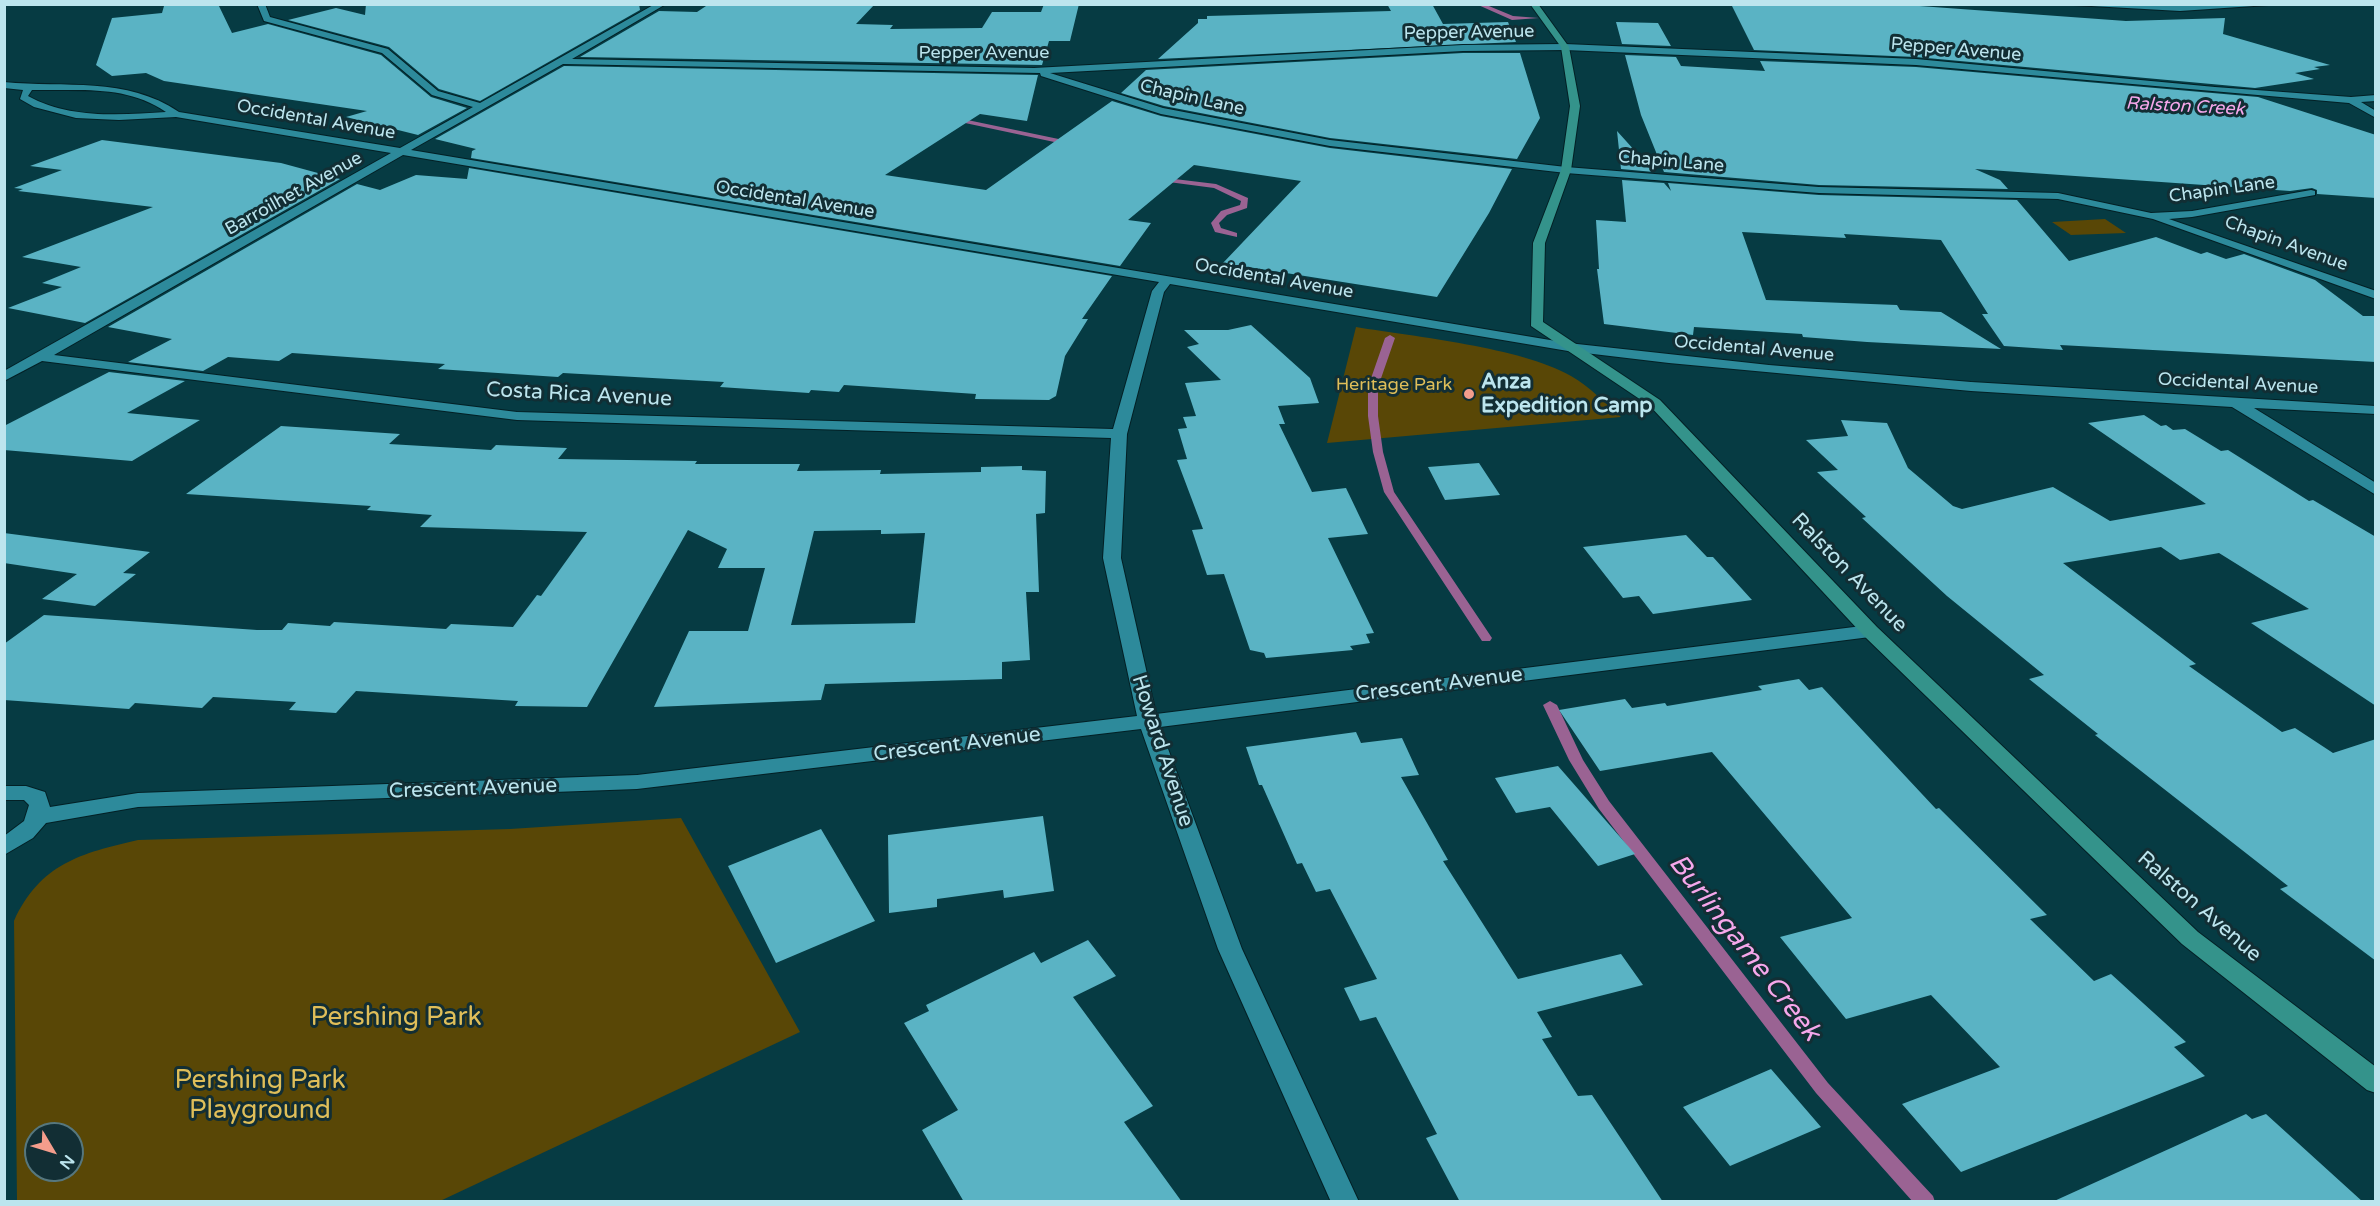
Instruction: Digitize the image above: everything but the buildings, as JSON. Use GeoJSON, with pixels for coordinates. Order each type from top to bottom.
{"type":"FeatureCollection","features":[{"type":"Feature","properties":{"kind":"street"},"geometry":{"type":"LineString","coordinates":[[261,4],[267,19],[385,51],[435,93],[482,107]]}},
{"type":"Feature","properties":{"kind":"street","name":"Barroilhet Avenue"},"geometry":{"type":"LineString","coordinates":[[4,376],[662,4]]}},
{"type":"Feature","properties":{"kind":"street","name":"Ralston Avenue"},"geometry":{"type":"LineString","coordinates":[[1534,4],[1565,47],[1575,106],[1566,170],[1539,243],[1536,323],[1568,347],[1655,403],[1870,631],[2190,938],[2376,1082]]}},
{"type":"Feature","properties":{"kind":"street"},"geometry":{"type":"LineString","coordinates":[[2060,4],[2180,9],[2279,4]]}},
{"type":"Feature","properties":{"kind":"street","name":"Pepper Avenue"},"geometry":{"type":"LineString","coordinates":[[562,61],[1034,71],[1452,48],[1565,47],[1916,62],[2351,100],[2376,98]]}},
{"type":"Feature","properties":{"kind":"street","name":"Chapin Lane"},"geometry":{"type":"LineString","coordinates":[[1034,71],[1161,111],[1330,143],[1566,170],[1819,190],[2058,196],[2151,216],[2193,213],[2311,193]]}},
{"type":"Feature","properties":{"kind":"street","name":"Occidental Avenue"},"geometry":{"type":"LineString","coordinates":[[4,85],[28,89],[80,87],[121,91],[154,100],[176,114]]}},
{"type":"Feature","properties":{"kind":"street","name":"Occidental Avenue"},"geometry":{"type":"LineString","coordinates":[[28,89],[23,97],[29,102],[70,113],[120,116],[176,114],[1568,347],[1775,370],[2236,403],[2376,410]]}},
{"type":"Feature","properties":{"kind":"street"},"geometry":{"type":"LineString","coordinates":[[2351,100],[2376,115]]}},
{"type":"Feature","properties":{"kind":"street","name":"Chapin Avenue"},"geometry":{"type":"LineString","coordinates":[[2151,216],[2376,295]]}},
{"type":"Feature","properties":{"kind":"street","name":"Howard Avenue"},"geometry":{"type":"LineString","coordinates":[[1167,280],[1158,291],[1119,434],[1112,558],[1148,722],[1230,949],[1345,1202]]}},
{"type":"Feature","properties":{"kind":"street","name":"Costa Rica Avenue"},"geometry":{"type":"LineString","coordinates":[[40,357],[517,416],[1119,434]]}},
{"type":"Feature","properties":{"kind":"street"},"geometry":{"type":"LineString","coordinates":[[2236,403],[2376,490]]}},
{"type":"Feature","properties":{"kind":"street","name":"Crescent Avenue"},"geometry":{"type":"LineString","coordinates":[[40,816],[138,800],[637,782],[1148,722],[1870,631]]}},
{"type":"Feature","properties":{"kind":"street"},"geometry":{"type":"LineString","coordinates":[[4,793],[26,793],[37,797],[41,805],[40,816],[32,827],[4,847]]}},
{"type":"Feature","properties":{"kind":"green space"},"geometry":{"type":"Polygon","coordinates":[[[2105,219],[2126,233],[2071,235],[2052,222],[2105,219]]]}},
{"type":"Feature","properties":{"kind":"green space","name":"Heritage Park"},"geometry":{"type":"Polygon","coordinates":[[[1356,327],[1467,344],[1550,366],[1585,385],[1621,417],[1327,443],[1356,327]]]}},
{"type":"Feature","properties":{"kind":"green space","name":"Pershing Park"},"geometry":{"type":"Polygon","coordinates":[[[681,818],[800,1032],[440,1201],[17,1201],[14,921],[36,886],[64,864],[98,850],[138,840],[510,829],[681,818]]]}},
{"type":"Feature","properties":{"kind":"waterway","name":"Ralston Creek"},"geometry":{"type":"LineString","coordinates":[[1478,4],[1512,18],[1536,18]]}},
{"type":"Feature","properties":{"kind":"waterway"},"geometry":{"type":"LineString","coordinates":[[953,119],[1073,144]]}},
{"type":"Feature","properties":{"kind":"waterway"},"geometry":{"type":"LineString","coordinates":[[1161,179],[1216,186],[1245,200],[1244,206],[1224,213],[1215,223],[1218,230],[1234,235]]}},
{"type":"Feature","properties":{"kind":"waterway","name":"Burlingame Creek"},"geometry":{"type":"LineString","coordinates":[[1390,338],[1373,387],[1373,416],[1378,452],[1389,492],[1486,638]]}},
{"type":"Feature","properties":{"kind":"waterway","name":"Burlingame Creek"},"geometry":{"type":"LineString","coordinates":[[1550,705],[1576,760],[1604,805],[1822,1088],[1926,1202]]}},
{"type":"Feature","properties":{"kind":"place","name":"Anza Expedition Camp"},"geometry":{"type":"Point","coordinates":[1469,394]}},
{"type":"Feature","properties":{"kind":"park label","name":"Pershing Park Playground"},"geometry":{"type":"Point","coordinates":[260,1096]}}]}
